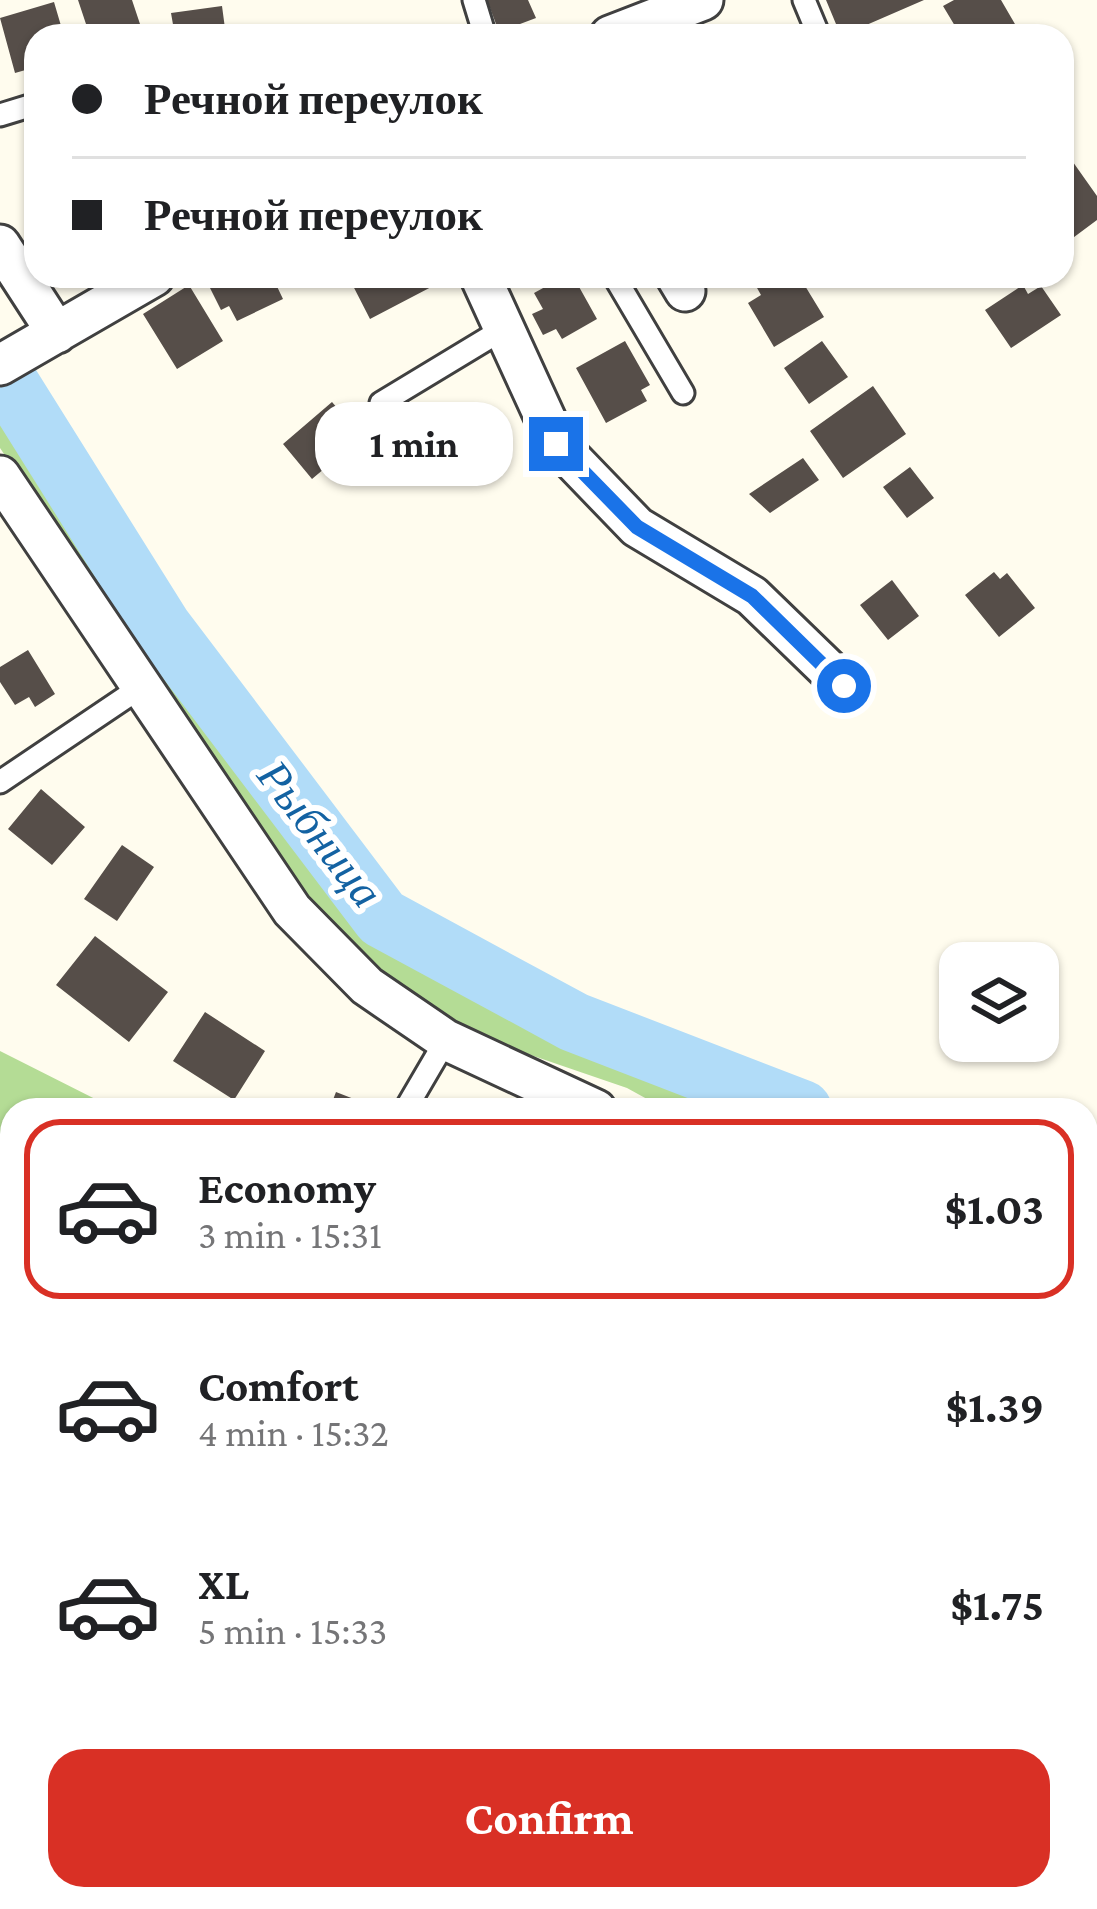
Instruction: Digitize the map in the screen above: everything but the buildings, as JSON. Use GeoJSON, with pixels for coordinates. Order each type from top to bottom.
{"type":"FeatureCollection","features":[{"type":"Feature","properties":{"kind":"street"},"geometry":{"type":"LineString","coordinates":[[641,24],[703,0]]}},
{"type":"Feature","properties":{"kind":"street"},"geometry":{"type":"LineString","coordinates":[[0,245],[30,349],[134,288]]}},
{"type":"Feature","properties":{"kind":"street"},"geometry":{"type":"LineString","coordinates":[[486,288],[556,444],[637,527],[752,596],[844,686]]}},
{"type":"Feature","properties":{"kind":"street"},"geometry":{"type":"LineString","coordinates":[[0,476],[292,910],[368,986],[446,1040],[570,1098]]}},
{"type":"Feature","properties":{"kind":"lane"},"geometry":{"type":"LineString","coordinates":[[621,288],[683,393]]}},
{"type":"Feature","properties":{"kind":"lane"},"geometry":{"type":"LineString","coordinates":[[381,403],[505,328]]}},
{"type":"Feature","properties":{"kind":"lane"},"geometry":{"type":"LineString","coordinates":[[0,782],[141,687]]}},
{"type":"Feature","properties":{"kind":"lane"},"geometry":{"type":"LineString","coordinates":[[412,1098],[446,1040]]}},
{"type":"Feature","properties":{"kind":"green space"},"geometry":{"type":"Polygon","coordinates":[[[0,408],[13,411],[138,632],[368,924],[456,984],[543,1018],[591,1049],[701,1098],[645,1098],[461,1031],[371,971],[301,899],[0,448],[0,408]]]}},
{"type":"Feature","properties":{"kind":"green space"},"geometry":{"type":"Polygon","coordinates":[[[0,1051],[93,1098],[0,1098],[0,1051]]]}},
{"type":"Feature","properties":{"kind":"waterway","name":"Рыбница"},"geometry":{"type":"LineString","coordinates":[[0,369],[161,626],[382,918],[574,1022],[771,1098]]}},
{"type":"Feature","properties":{"kind":"route"},"geometry":{"type":"LineString","coordinates":[[556,444],[637,527],[752,596],[844,686]]}}]}
